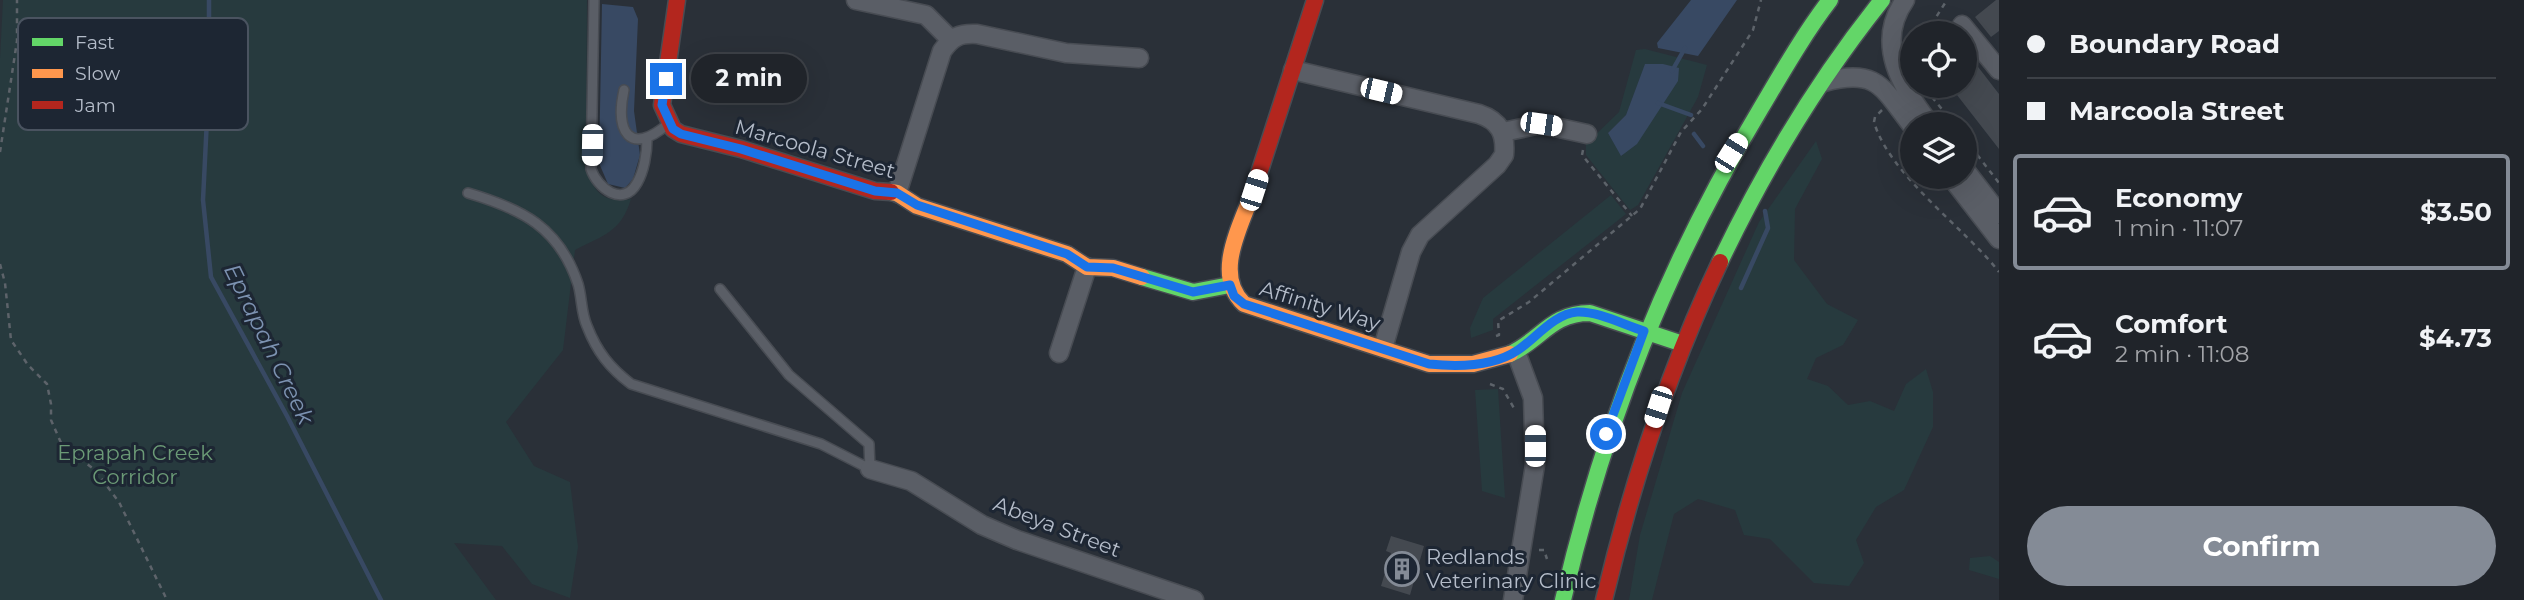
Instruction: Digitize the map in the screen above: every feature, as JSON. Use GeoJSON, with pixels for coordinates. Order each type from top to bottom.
{"type":"FeatureCollection","features":[{"type":"Feature","properties":{"kind":"main road"},"geometry":{"type":"LineString","coordinates":[[669,123],[662,105],[677,0]]}},
{"type":"Feature","properties":{"kind":"main road","name":"Affinity Way"},"geometry":{"type":"LineString","coordinates":[[1315,0],[1230,262],[1228,273],[1234,296],[1244,304],[1429,364],[1460,367],[1516,352],[1559,317],[1575,312],[1590,313],[1683,344]]}},
{"type":"Feature","properties":{"kind":"main road"},"geometry":{"type":"LineString","coordinates":[[1604,600],[1635,477],[1683,344],[1727,247],[1756,192],[1822,82],[1882,0]]}},
{"type":"Feature","properties":{"kind":"main road"},"geometry":{"type":"LineString","coordinates":[[1563,600],[1584,508],[1602,446],[1644,331],[1688,236],[1731,153],[1827,1]]}},
{"type":"Feature","properties":{"kind":"main road","name":"Marcoola Street"},"geometry":{"type":"LineString","coordinates":[[669,123],[681,134],[741,149],[875,191],[897,193],[917,205],[1067,254],[1087,267],[1113,268],[1193,292],[1230,285]]}},
{"type":"Feature","properties":{"kind":"street"},"geometry":{"type":"LineString","coordinates":[[856,0],[926,15],[950,39]]}},
{"type":"Feature","properties":{"kind":"street"},"geometry":{"type":"LineString","coordinates":[[1905,0],[1895,14],[1891,45],[1906,93],[1921,112]]}},
{"type":"Feature","properties":{"kind":"street"},"geometry":{"type":"LineString","coordinates":[[897,193],[942,51],[950,39],[962,33],[977,34],[1066,53],[1139,58]]}},
{"type":"Feature","properties":{"kind":"street"},"geometry":{"type":"LineString","coordinates":[[1977,40],[1996,59]]}},
{"type":"Feature","properties":{"kind":"street"},"geometry":{"type":"LineString","coordinates":[[1293,70],[1479,114],[1496,121],[1503,132],[1504,155],[1497,165],[1420,236],[1411,252],[1383,348]]}},
{"type":"Feature","properties":{"kind":"street"},"geometry":{"type":"LineString","coordinates":[[1822,82],[1851,76],[1865,77],[1877,83],[1901,112]]}},
{"type":"Feature","properties":{"kind":"street"},"geometry":{"type":"LineString","coordinates":[[1503,132],[1541,124],[1587,134]]}},
{"type":"Feature","properties":{"kind":"street"},"geometry":{"type":"LineString","coordinates":[[1977,186],[1999,214]]}},
{"type":"Feature","properties":{"kind":"street"},"geometry":{"type":"LineString","coordinates":[[1960,189],[1999,239]]}},
{"type":"Feature","properties":{"kind":"street"},"geometry":{"type":"LineString","coordinates":[[1059,353],[1087,267]]}},
{"type":"Feature","properties":{"kind":"street"},"geometry":{"type":"LineString","coordinates":[[1513,600],[1535,465],[1533,398],[1516,352]]}},
{"type":"Feature","properties":{"kind":"street","name":"Abeya Street"},"geometry":{"type":"LineString","coordinates":[[870,469],[911,481],[982,525],[1017,540],[1155,594],[1195,600]]}},
{"type":"Feature","properties":{"kind":"lane"},"geometry":{"type":"LineString","coordinates":[[594,0],[592,169],[599,186],[617,194],[632,190],[648,150],[647,139]]}},
{"type":"Feature","properties":{"kind":"lane"},"geometry":{"type":"LineString","coordinates":[[624,90],[621,106],[624,130],[634,140],[647,139],[669,123]]}},
{"type":"Feature","properties":{"kind":"lane"},"geometry":{"type":"LineString","coordinates":[[468,193],[509,205],[534,220],[560,247],[578,284],[586,325],[592,337],[609,367],[631,384],[821,444],[870,469],[869,444],[789,375],[720,289]]}},
{"type":"Feature","properties":{"kind":"path"},"geometry":{"type":"LineString","coordinates":[[0,152],[17,41],[17,0]]}},
{"type":"Feature","properties":{"kind":"path"},"geometry":{"type":"LineString","coordinates":[[1681,132],[1702,109],[1753,30],[1761,0]]}},
{"type":"Feature","properties":{"kind":"path"},"geometry":{"type":"LineString","coordinates":[[1934,21],[1947,0]]}},
{"type":"Feature","properties":{"kind":"path"},"geometry":{"type":"LineString","coordinates":[[1933,98],[1944,112]]}},
{"type":"Feature","properties":{"kind":"path"},"geometry":{"type":"LineString","coordinates":[[1893,101],[1875,117],[1876,129],[1889,151],[1940,213],[1999,272]]}},
{"type":"Feature","properties":{"kind":"path"},"geometry":{"type":"LineString","coordinates":[[1587,134],[1582,155],[1632,216]]}},
{"type":"Feature","properties":{"kind":"path"},"geometry":{"type":"LineString","coordinates":[[1977,155],[1999,183]]}},
{"type":"Feature","properties":{"kind":"path"},"geometry":{"type":"LineString","coordinates":[[0,264],[5,283],[11,340],[28,365],[47,384],[51,420],[62,444],[95,470],[120,502],[167,600]]}},
{"type":"Feature","properties":{"kind":"green space","name":"Eprapah Creek Corridor"},"geometry":{"type":"Polygon","coordinates":[[[3,0],[587,0],[586,169],[593,185],[602,195],[614,200],[631,199],[617,226],[575,250],[563,350],[506,422],[534,466],[570,482],[578,547],[570,598],[532,584],[502,546],[454,543],[496,600],[0,600],[0,59],[3,0]]]}},
{"type":"Feature","properties":{"kind":"green space"},"geometry":{"type":"Polygon","coordinates":[[[1645,49],[1707,65],[1698,97],[1638,205],[1630,210],[1586,155],[1586,144],[1619,112],[1636,50],[1645,49]],[[1645,65],[1626,115],[1608,133],[1622,156],[1645,65]]]}},
{"type":"Feature","properties":{"kind":"green space"},"geometry":{"type":"Polygon","coordinates":[[[1816,141],[1822,159],[1795,209],[1794,260],[1827,304],[1858,320],[1843,345],[1816,358],[1807,379],[1828,386],[1848,405],[1870,401],[1894,411],[1906,384],[1926,369],[1933,392],[1933,427],[1904,490],[1876,507],[1856,540],[1864,563],[1849,586],[1814,583],[1770,539],[1744,535],[1735,510],[1698,499],[1674,514],[1652,600],[1629,600],[1640,535],[1682,393],[1759,222],[1816,141]]]}},
{"type":"Feature","properties":{"kind":"green space"},"geometry":{"type":"Polygon","coordinates":[[[1611,195],[1626,214],[1493,319],[1493,330],[1471,338],[1470,328],[1483,298],[1611,195]]]}},
{"type":"Feature","properties":{"kind":"green space"},"geometry":{"type":"Polygon","coordinates":[[[1498,389],[1505,498],[1482,491],[1475,390],[1498,389]]]}},
{"type":"Feature","properties":{"kind":"green space"},"geometry":{"type":"Polygon","coordinates":[[[1990,556],[1999,562],[1999,579],[1969,570],[1970,558],[1990,556]]]}},
{"type":"Feature","properties":{"kind":"water"},"geometry":{"type":"Polygon","coordinates":[[[1691,0],[1737,0],[1698,56],[1658,48],[1657,43],[1691,0]]]}},
{"type":"Feature","properties":{"kind":"water"},"geometry":{"type":"Polygon","coordinates":[[[602,4],[633,7],[638,19],[634,111],[640,155],[633,179],[625,188],[608,184],[599,163],[602,4]]]}},
{"type":"Feature","properties":{"kind":"water"},"geometry":{"type":"Polygon","coordinates":[[[1645,64],[1663,64],[1679,68],[1678,81],[1637,144],[1621,156],[1608,133],[1626,115],[1645,64]]]}},
{"type":"Feature","properties":{"kind":"building"},"geometry":{"type":"Polygon","coordinates":[[[1999,0],[1999,31],[1991,37],[1975,17],[1999,0]]]}},
{"type":"Feature","properties":{"kind":"building"},"geometry":{"type":"Polygon","coordinates":[[[1977,66],[1999,94],[1999,149],[1977,121],[1977,112],[1970,112],[1959,98],[1977,98],[1977,66]]]}},
{"type":"Feature","properties":{"kind":"building","name":"Redlands Veterinary Clinic"},"geometry":{"type":"Polygon","coordinates":[[[1391,536],[1424,546],[1410,595],[1381,586],[1391,553],[1386,551],[1391,536]]]}},
{"type":"Feature","properties":{"kind":"waterway","name":"Eprapah Creek"},"geometry":{"type":"LineString","coordinates":[[209,0],[209,18]]}},
{"type":"Feature","properties":{"kind":"waterway"},"geometry":{"type":"LineString","coordinates":[[1672,71],[1685,48]]}},
{"type":"Feature","properties":{"kind":"waterway"},"geometry":{"type":"LineString","coordinates":[[1658,103],[1691,115]]}},
{"type":"Feature","properties":{"kind":"waterway","name":"Eprapah Creek"},"geometry":{"type":"LineString","coordinates":[[206,130],[203,200],[211,277],[287,416],[381,600]]}},
{"type":"Feature","properties":{"kind":"waterway"},"geometry":{"type":"LineString","coordinates":[[1694,134],[1703,146]]}},
{"type":"Feature","properties":{"kind":"waterway"},"geometry":{"type":"LineString","coordinates":[[1741,288],[1768,228],[1765,211]]}},
{"type":"Feature","properties":{"kind":"traffic: fast"},"geometry":{"type":"LineString","coordinates":[[1563,600],[1598,470],[1619,407],[1668,286],[1727,167],[1794,53],[1830,0]]}},
{"type":"Feature","properties":{"kind":"traffic: fast"},"geometry":{"type":"LineString","coordinates":[[1720,262],[1755,194],[1814,94],[1882,0]]}},
{"type":"Feature","properties":{"kind":"traffic: fast"},"geometry":{"type":"LineString","coordinates":[[1142,277],[1193,292],[1230,285]]}},
{"type":"Feature","properties":{"kind":"traffic: fast"},"geometry":{"type":"LineString","coordinates":[[1510,354],[1565,317],[1590,313],[1683,344]]}},
{"type":"Feature","properties":{"kind":"traffic: slow"},"geometry":{"type":"LineString","coordinates":[[1254,189],[1232,248],[1230,264],[1230,278],[1235,292],[1244,304],[1429,364],[1473,364],[1510,354]]}},
{"type":"Feature","properties":{"kind":"traffic: slow"},"geometry":{"type":"LineString","coordinates":[[891,192],[917,206],[1067,254],[1087,267],[1113,268],[1142,277]]}},
{"type":"Feature","properties":{"kind":"traffic: jam"},"geometry":{"type":"LineString","coordinates":[[677,0],[662,105],[673,129],[681,134],[741,149],[875,191],[891,192]]}},
{"type":"Feature","properties":{"kind":"traffic: jam"},"geometry":{"type":"LineString","coordinates":[[1254,189],[1315,0]]}},
{"type":"Feature","properties":{"kind":"traffic: jam"},"geometry":{"type":"LineString","coordinates":[[1604,600],[1653,428],[1684,344],[1720,262]]}},
{"type":"Feature","properties":{"kind":"place","name":"Redlands Veterinary Clinic"},"geometry":{"type":"Point","coordinates":[1402,569]}},
{"type":"Feature","properties":{"kind":"route"},"geometry":{"type":"LineString","coordinates":[[666,79],[662,105],[673,129],[681,134],[741,149],[849,184],[897,193],[917,205],[1067,254],[1087,267],[1113,268],[1193,292],[1210,291],[1230,285],[1234,296],[1244,304],[1429,364],[1460,367],[1516,352],[1559,317],[1575,312],[1590,313],[1644,331],[1606,434]]}}]}
